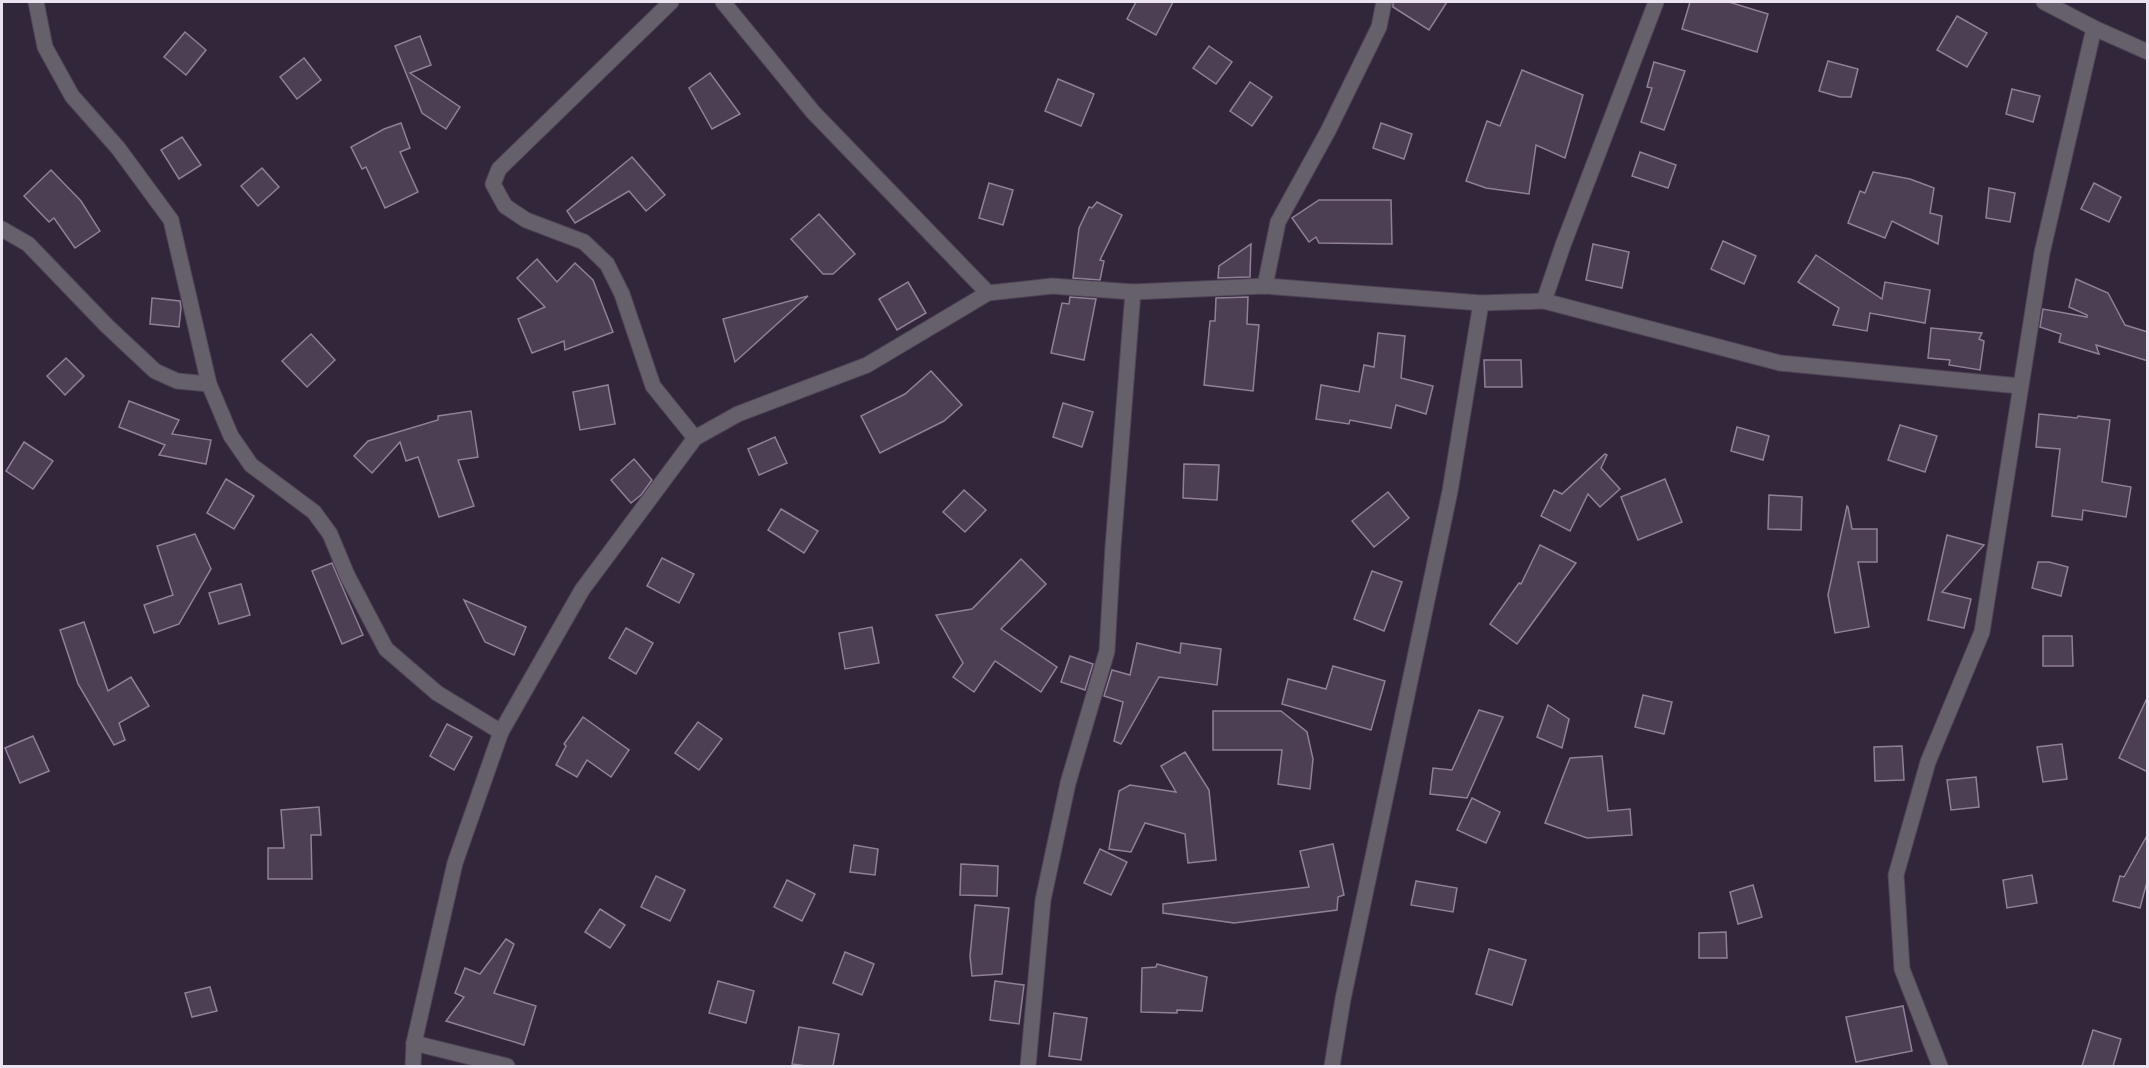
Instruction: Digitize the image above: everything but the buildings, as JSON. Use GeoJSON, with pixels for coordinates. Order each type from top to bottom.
{"type":"FeatureCollection","features":[{"type":"Feature","properties":{"kind":"street"},"geometry":{"type":"LineString","coordinates":[[36,2],[45,47],[72,96],[118,148],[171,220],[208,384],[231,436],[251,465],[314,512],[330,534],[347,575],[386,649],[437,693],[501,732]]}},
{"type":"Feature","properties":{"kind":"street"},"geometry":{"type":"LineString","coordinates":[[671,2],[499,169],[493,184],[505,206],[526,220],[584,242],[607,264],[622,294],[653,386],[695,438]]}},
{"type":"Feature","properties":{"kind":"street"},"geometry":{"type":"LineString","coordinates":[[723,2],[813,112],[988,293]]}},
{"type":"Feature","properties":{"kind":"street"},"geometry":{"type":"LineString","coordinates":[[1265,286],[1278,222],[1328,131],[1379,27],[1384,2]]}},
{"type":"Feature","properties":{"kind":"street"},"geometry":{"type":"LineString","coordinates":[[1544,301],[1656,2]]}},
{"type":"Feature","properties":{"kind":"street"},"geometry":{"type":"LineString","coordinates":[[2044,2],[2148,52]]}},
{"type":"Feature","properties":{"kind":"street"},"geometry":{"type":"LineString","coordinates":[[1940,1066],[1902,969],[1896,875],[1928,762],[1982,632],[2042,253],[2094,28]]}},
{"type":"Feature","properties":{"kind":"street"},"geometry":{"type":"LineString","coordinates":[[2,229],[28,244],[107,326],[155,371],[177,381],[208,384]]}},
{"type":"Feature","properties":{"kind":"street"},"geometry":{"type":"LineString","coordinates":[[412,1066],[414,1043],[455,863],[501,732],[582,590],[695,438],[738,414],[867,365],[988,293],[1052,286],[1133,292],[1265,286],[1481,303],[1544,301],[1780,363],[2020,386]]}},
{"type":"Feature","properties":{"kind":"street"},"geometry":{"type":"LineString","coordinates":[[1028,1066],[1043,900],[1068,783],[1107,651],[1133,292]]}},
{"type":"Feature","properties":{"kind":"street"},"geometry":{"type":"LineString","coordinates":[[1332,1066],[1343,999],[1450,491],[1481,303]]}},
{"type":"Feature","properties":{"kind":"street"},"geometry":{"type":"LineString","coordinates":[[414,1043],[507,1066]]}}]}
